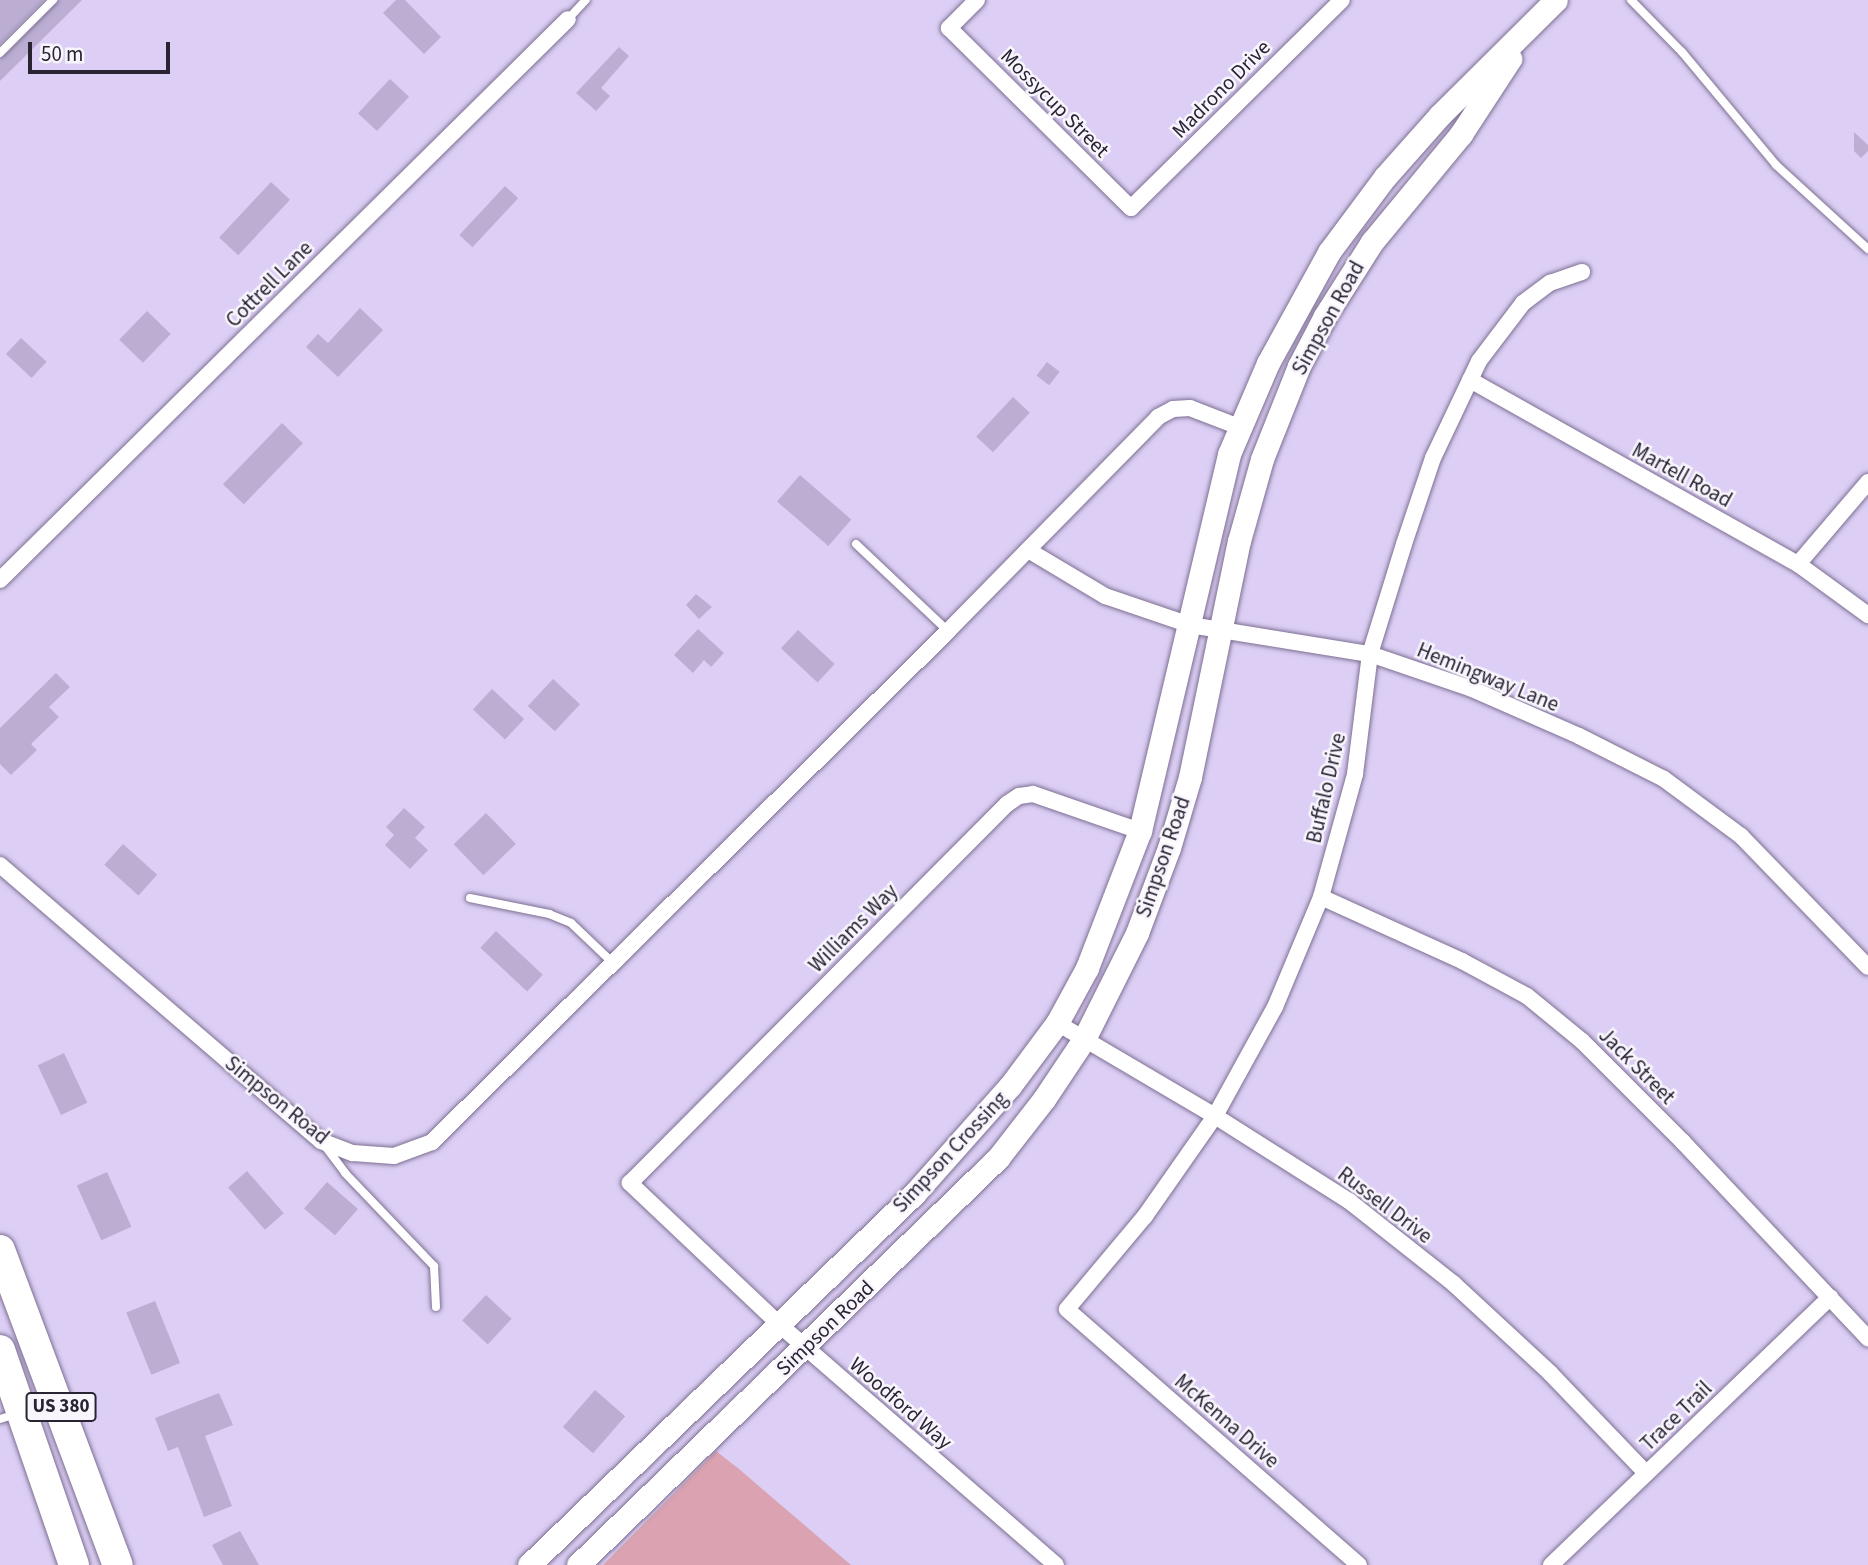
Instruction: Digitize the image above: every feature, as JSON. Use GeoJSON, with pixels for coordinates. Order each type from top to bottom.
{"type":"FeatureCollection","features":[{"type":"Feature","properties":{"kind":"highway","name":"US 380"},"geometry":{"type":"LineString","coordinates":[[0,1250],[31,1407],[74,1565]]}},
{"type":"Feature","properties":{"kind":"highway","name":"US 380"},"geometry":{"type":"LineString","coordinates":[[0,1350],[118,1565]]}},
{"type":"Feature","properties":{"kind":"street","name":"Mossycup Street"},"geometry":{"type":"LineString","coordinates":[[977,0],[949,28],[1131,208]]}},
{"type":"Feature","properties":{"kind":"street","name":"Madrono Drive"},"geometry":{"type":"LineString","coordinates":[[1131,208],[1342,0]]}},
{"type":"Feature","properties":{"kind":"street","name":"Simpson Road"},"geometry":{"type":"LineString","coordinates":[[1190,625],[1229,454],[1239,427],[1297,306],[1329,252],[1385,177],[1440,115],[1556,0]]}},
{"type":"Feature","properties":{"kind":"street","name":"Cottrell Lane"},"geometry":{"type":"LineString","coordinates":[[0,580],[568,19]]}},
{"type":"Feature","properties":{"kind":"street","name":"Simpson Road"},"geometry":{"type":"LineString","coordinates":[[578,1565],[998,1158],[1044,1099],[1084,1039],[1137,933],[1169,848],[1189,777],[1239,541],[1262,459],[1299,366],[1325,316],[1372,242],[1461,134],[1535,21]]}},
{"type":"Feature","properties":{"kind":"street","name":"Buffalo Drive"},"geometry":{"type":"LineString","coordinates":[[1067,1309],[1144,1216],[1215,1116],[1275,1006],[1321,897],[1354,774],[1370,654],[1433,458],[1479,361],[1523,303],[1550,283],[1582,272]]}},
{"type":"Feature","properties":{"kind":"street","name":"Martell Road"},"geometry":{"type":"LineString","coordinates":[[1470,380],[1798,564],[1868,615]]}},
{"type":"Feature","properties":{"kind":"street","name":"Simpson Road"},"geometry":{"type":"LineString","coordinates":[[0,864],[321,1141],[353,1153],[394,1156],[432,1142],[948,631],[1158,417],[1173,409],[1190,408],[1239,427]]}},
{"type":"Feature","properties":{"kind":"street"},"geometry":{"type":"LineString","coordinates":[[1798,564],[1868,482]]}},
{"type":"Feature","properties":{"kind":"street","name":"Hemingway Lane"},"geometry":{"type":"LineString","coordinates":[[1028,550],[1105,596],[1190,625],[1370,654],[1472,689],[1579,736],[1664,779],[1741,836],[1868,967]]}},
{"type":"Feature","properties":{"kind":"street","name":"Simpson Crossing"},"geometry":{"type":"LineString","coordinates":[[529,1565],[914,1194],[1010,1086],[1057,1023],[1087,968],[1140,831],[1190,625]]}},
{"type":"Feature","properties":{"kind":"street","name":"Williams Way"},"geometry":{"type":"LineString","coordinates":[[630,1183],[1007,804],[1019,796],[1033,794],[1140,831]]}},
{"type":"Feature","properties":{"kind":"street","name":"Jack Street"},"geometry":{"type":"LineString","coordinates":[[1321,897],[1462,961],[1527,996],[1582,1041],[1628,1087],[1868,1338]]}},
{"type":"Feature","properties":{"kind":"street","name":"Russell Drive"},"geometry":{"type":"LineString","coordinates":[[1057,1023],[1215,1116],[1349,1201],[1454,1284],[1550,1373],[1646,1473]]}},
{"type":"Feature","properties":{"kind":"street","name":"Woodford Way"},"geometry":{"type":"LineString","coordinates":[[630,1183],[780,1325],[1055,1565]]}},
{"type":"Feature","properties":{"kind":"street","name":"Trace Trail"},"geometry":{"type":"LineString","coordinates":[[1551,1565],[1830,1297]]}},
{"type":"Feature","properties":{"kind":"street","name":"McKenna Drive"},"geometry":{"type":"LineString","coordinates":[[1067,1309],[1359,1565]]}},
{"type":"Feature","properties":{"kind":"lane"},"geometry":{"type":"LineString","coordinates":[[0,53],[54,0]]}},
{"type":"Feature","properties":{"kind":"lane"},"geometry":{"type":"LineString","coordinates":[[568,19],[586,0]]}},
{"type":"Feature","properties":{"kind":"lane"},"geometry":{"type":"LineString","coordinates":[[1631,0],[1682,52],[1776,165],[1868,249]]}},
{"type":"Feature","properties":{"kind":"lane"},"geometry":{"type":"LineString","coordinates":[[856,544],[948,631]]}},
{"type":"Feature","properties":{"kind":"lane"},"geometry":{"type":"LineString","coordinates":[[470,898],[548,914],[571,923],[613,963]]}},
{"type":"Feature","properties":{"kind":"lane"},"geometry":{"type":"LineString","coordinates":[[321,1141],[345,1173],[434,1266],[436,1307]]}},
{"type":"Feature","properties":{"kind":"shaded area"},"geometry":{"type":"Polygon","coordinates":[[[716,1451],[739,1469],[851,1565],[603,1565],[716,1451]]]}},
{"type":"Feature","properties":{"kind":"building"},"geometry":{"type":"Polygon","coordinates":[[[0,0],[44,0],[0,44],[0,0]]]}},
{"type":"Feature","properties":{"kind":"building"},"geometry":{"type":"Polygon","coordinates":[[[59,0],[82,0],[0,81],[0,59],[59,0]]]}},
{"type":"Feature","properties":{"kind":"building"},"geometry":{"type":"Polygon","coordinates":[[[396,0],[405,0],[441,37],[424,54],[383,13],[396,0]]]}},
{"type":"Feature","properties":{"kind":"building"},"geometry":{"type":"Polygon","coordinates":[[[619,47],[629,56],[601,88],[610,96],[596,111],[576,93],[619,47]]]}},
{"type":"Feature","properties":{"kind":"building"},"geometry":{"type":"Polygon","coordinates":[[[390,79],[409,97],[377,131],[358,113],[390,79]]]}},
{"type":"Feature","properties":{"kind":"building"},"geometry":{"type":"Polygon","coordinates":[[[1854,132],[1868,145],[1868,151],[1861,158],[1854,151],[1854,132]]]}},
{"type":"Feature","properties":{"kind":"building"},"geometry":{"type":"Polygon","coordinates":[[[271,182],[290,200],[238,255],[219,238],[271,182]]]}},
{"type":"Feature","properties":{"kind":"building"},"geometry":{"type":"Polygon","coordinates":[[[505,186],[518,198],[472,247],[459,235],[505,186]]]}},
{"type":"Feature","properties":{"kind":"building"},"geometry":{"type":"Polygon","coordinates":[[[360,308],[383,330],[338,377],[306,347],[318,334],[328,343],[360,308]]]}},
{"type":"Feature","properties":{"kind":"building"},"geometry":{"type":"Polygon","coordinates":[[[147,311],[171,334],[143,363],[119,340],[147,311]]]}},
{"type":"Feature","properties":{"kind":"building"},"geometry":{"type":"Polygon","coordinates":[[[21,338],[47,362],[32,378],[6,354],[21,338]]]}},
{"type":"Feature","properties":{"kind":"building"},"geometry":{"type":"Polygon","coordinates":[[[1047,362],[1060,372],[1049,385],[1037,375],[1047,362]]]}},
{"type":"Feature","properties":{"kind":"building"},"geometry":{"type":"Polygon","coordinates":[[[1013,397],[1030,413],[993,452],[976,436],[1013,397]]]}},
{"type":"Feature","properties":{"kind":"building"},"geometry":{"type":"Polygon","coordinates":[[[282,423],[303,443],[244,504],[223,484],[282,423]]]}},
{"type":"Feature","properties":{"kind":"building"},"geometry":{"type":"Polygon","coordinates":[[[800,475],[851,520],[828,546],[777,501],[800,475]]]}},
{"type":"Feature","properties":{"kind":"building"},"geometry":{"type":"Polygon","coordinates":[[[696,594],[712,607],[699,619],[686,605],[696,594]]]}},
{"type":"Feature","properties":{"kind":"building"},"geometry":{"type":"Polygon","coordinates":[[[698,629],[724,653],[711,667],[704,660],[693,673],[674,655],[698,629]]]}},
{"type":"Feature","properties":{"kind":"building"},"geometry":{"type":"Polygon","coordinates":[[[798,630],[835,664],[818,682],[781,648],[798,630]]]}},
{"type":"Feature","properties":{"kind":"building"},"geometry":{"type":"Polygon","coordinates":[[[56,673],[70,687],[49,707],[59,717],[31,744],[37,750],[11,775],[0,764],[0,728],[56,673]]]}},
{"type":"Feature","properties":{"kind":"building"},"geometry":{"type":"Polygon","coordinates":[[[553,679],[580,704],[555,731],[528,706],[553,679]]]}},
{"type":"Feature","properties":{"kind":"building"},"geometry":{"type":"Polygon","coordinates":[[[492,689],[524,719],[505,739],[473,709],[492,689]]]}},
{"type":"Feature","properties":{"kind":"building"},"geometry":{"type":"Polygon","coordinates":[[[404,808],[425,827],[415,838],[428,850],[410,869],[385,845],[394,835],[386,827],[404,808]]]}},
{"type":"Feature","properties":{"kind":"building"},"geometry":{"type":"Polygon","coordinates":[[[486,813],[516,844],[484,875],[454,844],[486,813]]]}},
{"type":"Feature","properties":{"kind":"building"},"geometry":{"type":"Polygon","coordinates":[[[123,844],[157,875],[138,896],[104,865],[123,844]]]}},
{"type":"Feature","properties":{"kind":"building"},"geometry":{"type":"Polygon","coordinates":[[[496,931],[543,975],[527,991],[480,948],[496,931]]]}},
{"type":"Feature","properties":{"kind":"building"},"geometry":{"type":"Polygon","coordinates":[[[64,1053],[87,1103],[61,1115],[38,1065],[64,1053]]]}},
{"type":"Feature","properties":{"kind":"building"},"geometry":{"type":"Polygon","coordinates":[[[247,1171],[284,1213],[265,1230],[228,1187],[247,1171]]]}},
{"type":"Feature","properties":{"kind":"building"},"geometry":{"type":"Polygon","coordinates":[[[107,1172],[131,1227],[101,1240],[77,1185],[107,1172]]]}},
{"type":"Feature","properties":{"kind":"building"},"geometry":{"type":"Polygon","coordinates":[[[327,1182],[358,1209],[335,1235],[304,1208],[327,1182]]]}},
{"type":"Feature","properties":{"kind":"building"},"geometry":{"type":"Polygon","coordinates":[[[486,1295],[512,1319],[488,1344],[462,1321],[486,1295]]]}},
{"type":"Feature","properties":{"kind":"building"},"geometry":{"type":"Polygon","coordinates":[[[155,1301],[180,1363],[151,1375],[126,1313],[155,1301]]]}},
{"type":"Feature","properties":{"kind":"building"},"geometry":{"type":"Polygon","coordinates":[[[595,1390],[625,1416],[593,1453],[563,1427],[595,1390]]]}},
{"type":"Feature","properties":{"kind":"building"},"geometry":{"type":"Polygon","coordinates":[[[219,1393],[233,1425],[205,1436],[232,1506],[204,1517],[178,1447],[168,1451],[155,1418],[219,1393]]]}},
{"type":"Feature","properties":{"kind":"building"},"geometry":{"type":"Polygon","coordinates":[[[240,1531],[259,1565],[223,1565],[212,1545],[240,1531]]]}}]}
